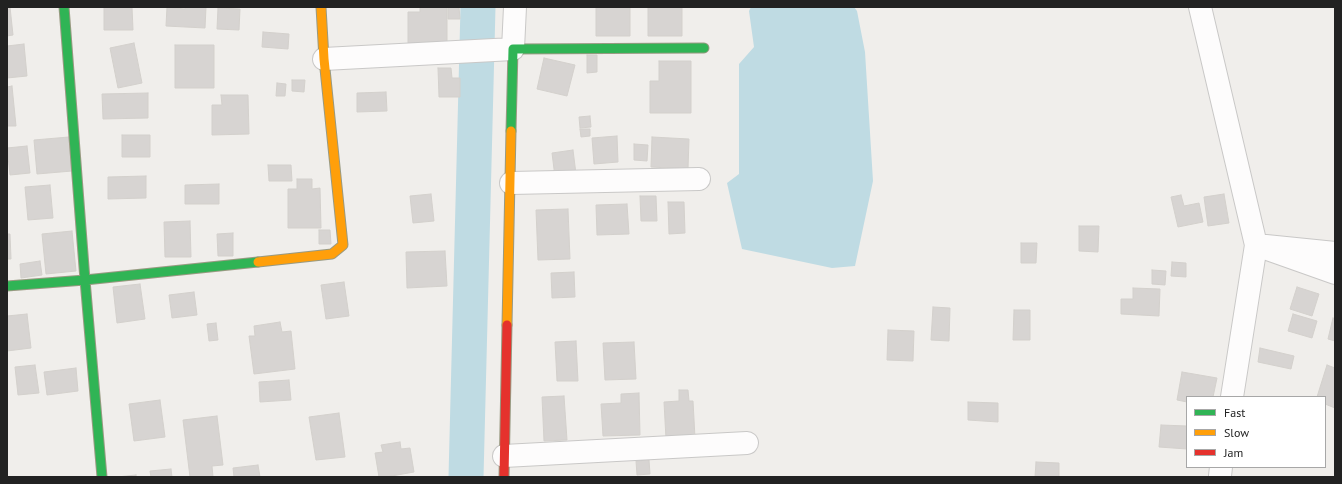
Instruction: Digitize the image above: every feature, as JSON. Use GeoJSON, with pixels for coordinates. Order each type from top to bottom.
{"type":"FeatureCollection","features":[{"type":"Feature","properties":{"kind":"street"},"geometry":{"type":"LineString","coordinates":[[64,7],[102,477]]}},
{"type":"Feature","properties":{"kind":"street"},"geometry":{"type":"LineString","coordinates":[[7,286],[85,280],[332,254],[343,244],[324,59],[321,7]]}},
{"type":"Feature","properties":{"kind":"street"},"geometry":{"type":"LineString","coordinates":[[504,477],[515,7]]}},
{"type":"Feature","properties":{"kind":"street"},"geometry":{"type":"LineString","coordinates":[[1200,7],[1256,245],[1232,396]]}},
{"type":"Feature","properties":{"kind":"street"},"geometry":{"type":"LineString","coordinates":[[324,59],[514,49],[704,48]]}},
{"type":"Feature","properties":{"kind":"street"},"geometry":{"type":"LineString","coordinates":[[511,183],[699,179]]}},
{"type":"Feature","properties":{"kind":"street"},"geometry":{"type":"LineString","coordinates":[[1256,245],[1335,253]]}},
{"type":"Feature","properties":{"kind":"street"},"geometry":{"type":"LineString","coordinates":[[1256,245],[1335,273]]}},
{"type":"Feature","properties":{"kind":"street"},"geometry":{"type":"LineString","coordinates":[[504,456],[747,443]]}},
{"type":"Feature","properties":{"kind":"water"},"geometry":{"type":"Polygon","coordinates":[[[751,7],[854,7],[857,11],[865,52],[873,181],[855,266],[832,268],[742,249],[727,183],[739,174],[739,64],[754,47],[749,11],[751,7]]]}},
{"type":"Feature","properties":{"kind":"building"},"geometry":{"type":"Polygon","coordinates":[[[7,7],[10,7],[13,35],[7,36],[7,7]]]}},
{"type":"Feature","properties":{"kind":"building"},"geometry":{"type":"Polygon","coordinates":[[[104,7],[132,7],[133,30],[104,30],[104,7]]]}},
{"type":"Feature","properties":{"kind":"building"},"geometry":{"type":"Polygon","coordinates":[[[167,7],[185,9],[185,7],[206,7],[205,28],[166,26],[167,7]]]}},
{"type":"Feature","properties":{"kind":"building"},"geometry":{"type":"Polygon","coordinates":[[[420,7],[447,7],[447,42],[408,43],[408,12],[420,12],[420,7]]]}},
{"type":"Feature","properties":{"kind":"building"},"geometry":{"type":"Polygon","coordinates":[[[448,7],[459,7],[460,19],[448,19],[448,7]]]}},
{"type":"Feature","properties":{"kind":"building"},"geometry":{"type":"Polygon","coordinates":[[[596,7],[630,7],[630,36],[596,36],[596,7]]]}},
{"type":"Feature","properties":{"kind":"building"},"geometry":{"type":"Polygon","coordinates":[[[648,7],[682,7],[682,36],[648,36],[648,7]]]}},
{"type":"Feature","properties":{"kind":"building"},"geometry":{"type":"Polygon","coordinates":[[[218,8],[240,9],[239,30],[217,29],[218,8]]]}},
{"type":"Feature","properties":{"kind":"building"},"geometry":{"type":"Polygon","coordinates":[[[263,32],[289,34],[288,49],[262,47],[263,32]]]}},
{"type":"Feature","properties":{"kind":"building"},"geometry":{"type":"Polygon","coordinates":[[[134,43],[142,83],[118,88],[110,48],[134,43]]]}},
{"type":"Feature","properties":{"kind":"building"},"geometry":{"type":"Polygon","coordinates":[[[24,44],[27,76],[7,78],[7,46],[24,44]]]}},
{"type":"Feature","properties":{"kind":"building"},"geometry":{"type":"Polygon","coordinates":[[[175,45],[214,45],[214,88],[175,88],[175,45]]]}},
{"type":"Feature","properties":{"kind":"building"},"geometry":{"type":"Polygon","coordinates":[[[587,55],[597,55],[597,72],[587,73],[587,55]]]}},
{"type":"Feature","properties":{"kind":"building"},"geometry":{"type":"Polygon","coordinates":[[[544,58],[575,65],[567,96],[537,89],[544,58]]]}},
{"type":"Feature","properties":{"kind":"building"},"geometry":{"type":"Polygon","coordinates":[[[659,61],[691,61],[691,113],[650,113],[650,81],[659,81],[659,61]]]}},
{"type":"Feature","properties":{"kind":"building"},"geometry":{"type":"Polygon","coordinates":[[[438,68],[451,68],[452,78],[460,78],[460,97],[439,97],[438,68]]]}},
{"type":"Feature","properties":{"kind":"building"},"geometry":{"type":"Polygon","coordinates":[[[292,80],[305,80],[304,92],[292,91],[292,80]]]}},
{"type":"Feature","properties":{"kind":"building"},"geometry":{"type":"Polygon","coordinates":[[[277,83],[286,84],[285,96],[276,96],[277,83]]]}},
{"type":"Feature","properties":{"kind":"building"},"geometry":{"type":"Polygon","coordinates":[[[12,86],[16,126],[7,126],[7,87],[12,86]]]}},
{"type":"Feature","properties":{"kind":"building"},"geometry":{"type":"Polygon","coordinates":[[[386,92],[387,111],[357,112],[357,93],[386,92]]]}},
{"type":"Feature","properties":{"kind":"building"},"geometry":{"type":"Polygon","coordinates":[[[148,93],[148,118],[103,119],[102,94],[148,93]]]}},
{"type":"Feature","properties":{"kind":"building"},"geometry":{"type":"Polygon","coordinates":[[[221,95],[248,95],[249,134],[212,135],[212,105],[222,105],[221,95]]]}},
{"type":"Feature","properties":{"kind":"building"},"geometry":{"type":"Polygon","coordinates":[[[590,116],[591,127],[580,128],[579,117],[590,116]]]}},
{"type":"Feature","properties":{"kind":"building"},"geometry":{"type":"Polygon","coordinates":[[[580,129],[590,129],[590,136],[581,137],[580,129]]]}},
{"type":"Feature","properties":{"kind":"building"},"geometry":{"type":"Polygon","coordinates":[[[122,135],[150,135],[150,157],[122,157],[122,135]]]}},
{"type":"Feature","properties":{"kind":"building"},"geometry":{"type":"Polygon","coordinates":[[[617,136],[618,162],[594,164],[592,138],[617,136]]]}},
{"type":"Feature","properties":{"kind":"building"},"geometry":{"type":"Polygon","coordinates":[[[69,137],[72,171],[37,174],[34,140],[69,137]]]}},
{"type":"Feature","properties":{"kind":"building"},"geometry":{"type":"Polygon","coordinates":[[[652,137],[689,139],[688,169],[651,167],[652,137]]]}},
{"type":"Feature","properties":{"kind":"building"},"geometry":{"type":"Polygon","coordinates":[[[634,144],[648,145],[647,161],[634,160],[634,144]]]}},
{"type":"Feature","properties":{"kind":"building"},"geometry":{"type":"Polygon","coordinates":[[[27,146],[30,173],[10,175],[7,148],[27,146]]]}},
{"type":"Feature","properties":{"kind":"building"},"geometry":{"type":"Polygon","coordinates":[[[573,150],[576,174],[555,177],[552,153],[573,150]]]}},
{"type":"Feature","properties":{"kind":"building"},"geometry":{"type":"Polygon","coordinates":[[[268,165],[291,165],[292,181],[269,181],[268,165]]]}},
{"type":"Feature","properties":{"kind":"building"},"geometry":{"type":"Polygon","coordinates":[[[146,176],[146,198],[108,199],[108,177],[146,176]]]}},
{"type":"Feature","properties":{"kind":"building"},"geometry":{"type":"Polygon","coordinates":[[[297,179],[312,179],[312,189],[320,188],[321,228],[288,228],[288,189],[297,189],[297,179]]]}},
{"type":"Feature","properties":{"kind":"building"},"geometry":{"type":"Polygon","coordinates":[[[219,184],[219,204],[185,204],[185,185],[219,184]]]}},
{"type":"Feature","properties":{"kind":"building"},"geometry":{"type":"Polygon","coordinates":[[[50,185],[53,218],[28,220],[25,187],[50,185]]]}},
{"type":"Feature","properties":{"kind":"building"},"geometry":{"type":"Polygon","coordinates":[[[431,194],[434,221],[413,223],[410,196],[431,194]]]}},
{"type":"Feature","properties":{"kind":"building"},"geometry":{"type":"Polygon","coordinates":[[[1224,194],[1229,223],[1208,226],[1204,197],[1224,194]]]}},
{"type":"Feature","properties":{"kind":"building"},"geometry":{"type":"Polygon","coordinates":[[[1181,195],[1184,206],[1199,203],[1203,222],[1178,227],[1171,197],[1181,195]]]}},
{"type":"Feature","properties":{"kind":"building"},"geometry":{"type":"Polygon","coordinates":[[[640,196],[656,196],[657,221],[641,221],[640,196]]]}},
{"type":"Feature","properties":{"kind":"building"},"geometry":{"type":"Polygon","coordinates":[[[668,202],[684,202],[685,233],[669,234],[668,202]]]}},
{"type":"Feature","properties":{"kind":"building"},"geometry":{"type":"Polygon","coordinates":[[[627,204],[629,234],[597,235],[596,205],[627,204]]]}},
{"type":"Feature","properties":{"kind":"building"},"geometry":{"type":"Polygon","coordinates":[[[568,209],[570,259],[538,260],[536,210],[568,209]]]}},
{"type":"Feature","properties":{"kind":"building"},"geometry":{"type":"Polygon","coordinates":[[[190,221],[191,257],[165,257],[164,222],[190,221]]]}},
{"type":"Feature","properties":{"kind":"building"},"geometry":{"type":"Polygon","coordinates":[[[1079,226],[1099,226],[1098,252],[1079,251],[1079,226]]]}},
{"type":"Feature","properties":{"kind":"building"},"geometry":{"type":"Polygon","coordinates":[[[319,230],[330,230],[331,244],[319,244],[319,230]]]}},
{"type":"Feature","properties":{"kind":"building"},"geometry":{"type":"Polygon","coordinates":[[[72,231],[76,271],[46,274],[42,234],[72,231]]]}},
{"type":"Feature","properties":{"kind":"building"},"geometry":{"type":"Polygon","coordinates":[[[233,233],[233,256],[218,256],[217,234],[233,233]]]}},
{"type":"Feature","properties":{"kind":"building"},"geometry":{"type":"Polygon","coordinates":[[[7,234],[10,234],[11,259],[7,259],[7,234]]]}},
{"type":"Feature","properties":{"kind":"building"},"geometry":{"type":"Polygon","coordinates":[[[1021,243],[1037,243],[1036,263],[1021,263],[1021,243]]]}},
{"type":"Feature","properties":{"kind":"building"},"geometry":{"type":"Polygon","coordinates":[[[445,251],[447,286],[407,288],[406,252],[445,251]]]}},
{"type":"Feature","properties":{"kind":"building"},"geometry":{"type":"Polygon","coordinates":[[[40,261],[42,275],[21,278],[20,264],[40,261]]]}},
{"type":"Feature","properties":{"kind":"building"},"geometry":{"type":"Polygon","coordinates":[[[1172,262],[1186,263],[1186,277],[1171,276],[1172,262]]]}},
{"type":"Feature","properties":{"kind":"building"},"geometry":{"type":"Polygon","coordinates":[[[1152,270],[1166,271],[1165,285],[1152,284],[1152,270]]]}},
{"type":"Feature","properties":{"kind":"building"},"geometry":{"type":"Polygon","coordinates":[[[574,272],[575,297],[552,298],[551,273],[574,272]]]}},
{"type":"Feature","properties":{"kind":"building"},"geometry":{"type":"Polygon","coordinates":[[[344,282],[349,316],[326,319],[321,285],[344,282]]]}},
{"type":"Feature","properties":{"kind":"building"},"geometry":{"type":"Polygon","coordinates":[[[140,284],[145,319],[117,323],[113,287],[140,284]]]}},
{"type":"Feature","properties":{"kind":"building"},"geometry":{"type":"Polygon","coordinates":[[[1297,287],[1319,294],[1312,316],[1290,309],[1297,287]]]}},
{"type":"Feature","properties":{"kind":"building"},"geometry":{"type":"Polygon","coordinates":[[[1133,288],[1160,289],[1159,316],[1121,314],[1121,299],[1133,299],[1133,288]]]}},
{"type":"Feature","properties":{"kind":"building"},"geometry":{"type":"Polygon","coordinates":[[[194,292],[197,315],[172,318],[169,295],[194,292]]]}},
{"type":"Feature","properties":{"kind":"building"},"geometry":{"type":"Polygon","coordinates":[[[933,307],[950,308],[949,341],[931,340],[933,307]]]}},
{"type":"Feature","properties":{"kind":"building"},"geometry":{"type":"Polygon","coordinates":[[[1014,310],[1030,310],[1030,340],[1013,340],[1014,310]]]}},
{"type":"Feature","properties":{"kind":"building"},"geometry":{"type":"Polygon","coordinates":[[[27,314],[31,348],[7,351],[7,316],[27,314]]]}},
{"type":"Feature","properties":{"kind":"building"},"geometry":{"type":"Polygon","coordinates":[[[1293,314],[1317,321],[1312,338],[1288,331],[1293,314]]]}},
{"type":"Feature","properties":{"kind":"building"},"geometry":{"type":"Polygon","coordinates":[[[1333,318],[1335,319],[1335,341],[1328,339],[1333,318]]]}},
{"type":"Feature","properties":{"kind":"building"},"geometry":{"type":"Polygon","coordinates":[[[280,322],[282,332],[291,331],[295,369],[254,374],[249,336],[255,336],[254,326],[280,322]]]}},
{"type":"Feature","properties":{"kind":"building"},"geometry":{"type":"Polygon","coordinates":[[[216,323],[218,340],[209,341],[207,324],[216,323]]]}},
{"type":"Feature","properties":{"kind":"building"},"geometry":{"type":"Polygon","coordinates":[[[888,330],[914,331],[913,361],[887,360],[888,330]]]}},
{"type":"Feature","properties":{"kind":"building"},"geometry":{"type":"Polygon","coordinates":[[[576,341],[578,381],[557,381],[555,342],[576,341]]]}},
{"type":"Feature","properties":{"kind":"building"},"geometry":{"type":"Polygon","coordinates":[[[634,342],[636,379],[605,380],[603,343],[634,342]]]}},
{"type":"Feature","properties":{"kind":"building"},"geometry":{"type":"Polygon","coordinates":[[[1260,348],[1294,356],[1291,369],[1258,362],[1260,348]]]}},
{"type":"Feature","properties":{"kind":"building"},"geometry":{"type":"Polygon","coordinates":[[[35,365],[39,393],[18,395],[15,367],[35,365]]]}},
{"type":"Feature","properties":{"kind":"building"},"geometry":{"type":"Polygon","coordinates":[[[1327,365],[1335,368],[1335,408],[1326,404],[1326,396],[1317,396],[1327,365]]]}},
{"type":"Feature","properties":{"kind":"building"},"geometry":{"type":"Polygon","coordinates":[[[76,368],[78,391],[47,395],[44,372],[76,368]]]}},
{"type":"Feature","properties":{"kind":"building"},"geometry":{"type":"Polygon","coordinates":[[[1182,372],[1217,378],[1213,396],[1186,396],[1186,402],[1177,400],[1182,372]]]}},
{"type":"Feature","properties":{"kind":"building"},"geometry":{"type":"Polygon","coordinates":[[[289,380],[291,400],[260,402],[259,382],[289,380]]]}},
{"type":"Feature","properties":{"kind":"building"},"geometry":{"type":"Polygon","coordinates":[[[679,390],[688,390],[689,401],[693,401],[695,438],[666,439],[664,402],[679,401],[679,390]]]}},
{"type":"Feature","properties":{"kind":"building"},"geometry":{"type":"Polygon","coordinates":[[[639,393],[640,435],[603,436],[601,404],[621,403],[621,394],[639,393]]]}},
{"type":"Feature","properties":{"kind":"building"},"geometry":{"type":"Polygon","coordinates":[[[564,396],[567,440],[544,441],[542,397],[564,396]]]}},
{"type":"Feature","properties":{"kind":"building"},"geometry":{"type":"Polygon","coordinates":[[[160,400],[165,437],[134,441],[129,404],[160,400]]]}},
{"type":"Feature","properties":{"kind":"building"},"geometry":{"type":"Polygon","coordinates":[[[968,402],[998,403],[998,422],[968,420],[968,402]]]}},
{"type":"Feature","properties":{"kind":"building"},"geometry":{"type":"Polygon","coordinates":[[[339,413],[345,457],[316,460],[309,417],[339,413]]]}},
{"type":"Feature","properties":{"kind":"building"},"geometry":{"type":"Polygon","coordinates":[[[217,416],[223,465],[212,466],[213,477],[190,477],[183,420],[217,416]]]}},
{"type":"Feature","properties":{"kind":"building"},"geometry":{"type":"Polygon","coordinates":[[[1161,425],[1186,426],[1186,449],[1159,447],[1161,425]]]}},
{"type":"Feature","properties":{"kind":"building"},"geometry":{"type":"Polygon","coordinates":[[[400,442],[401,449],[410,448],[414,472],[379,477],[375,453],[383,452],[381,445],[400,442]]]}},
{"type":"Feature","properties":{"kind":"building"},"geometry":{"type":"Polygon","coordinates":[[[649,460],[650,474],[637,475],[636,461],[649,460]]]}},
{"type":"Feature","properties":{"kind":"building"},"geometry":{"type":"Polygon","coordinates":[[[1036,462],[1059,463],[1059,477],[1035,477],[1036,462]]]}},
{"type":"Feature","properties":{"kind":"building"},"geometry":{"type":"Polygon","coordinates":[[[258,465],[260,477],[234,477],[233,468],[258,465]]]}},
{"type":"Feature","properties":{"kind":"building"},"geometry":{"type":"Polygon","coordinates":[[[171,469],[172,477],[151,477],[150,471],[171,469]]]}},
{"type":"Feature","properties":{"kind":"building"},"geometry":{"type":"Polygon","coordinates":[[[136,475],[136,477],[117,477],[136,475]]]}},
{"type":"Feature","properties":{"kind":"waterway"},"geometry":{"type":"LineString","coordinates":[[466,477],[478,7]]}},
{"type":"Feature","properties":{"kind":"traffic: fast"},"geometry":{"type":"LineString","coordinates":[[7,286],[85,280],[64,7]]}},
{"type":"Feature","properties":{"kind":"traffic: fast"},"geometry":{"type":"LineString","coordinates":[[511,131],[513,49],[704,48]]}},
{"type":"Feature","properties":{"kind":"traffic: fast"},"geometry":{"type":"LineString","coordinates":[[102,477],[85,280],[258,262]]}},
{"type":"Feature","properties":{"kind":"traffic: slow"},"geometry":{"type":"LineString","coordinates":[[258,262],[332,254],[343,245],[324,59],[321,7]]}},
{"type":"Feature","properties":{"kind":"traffic: slow"},"geometry":{"type":"LineString","coordinates":[[507,325],[511,131]]}},
{"type":"Feature","properties":{"kind":"traffic: jam"},"geometry":{"type":"LineString","coordinates":[[504,477],[507,325]]}}]}
